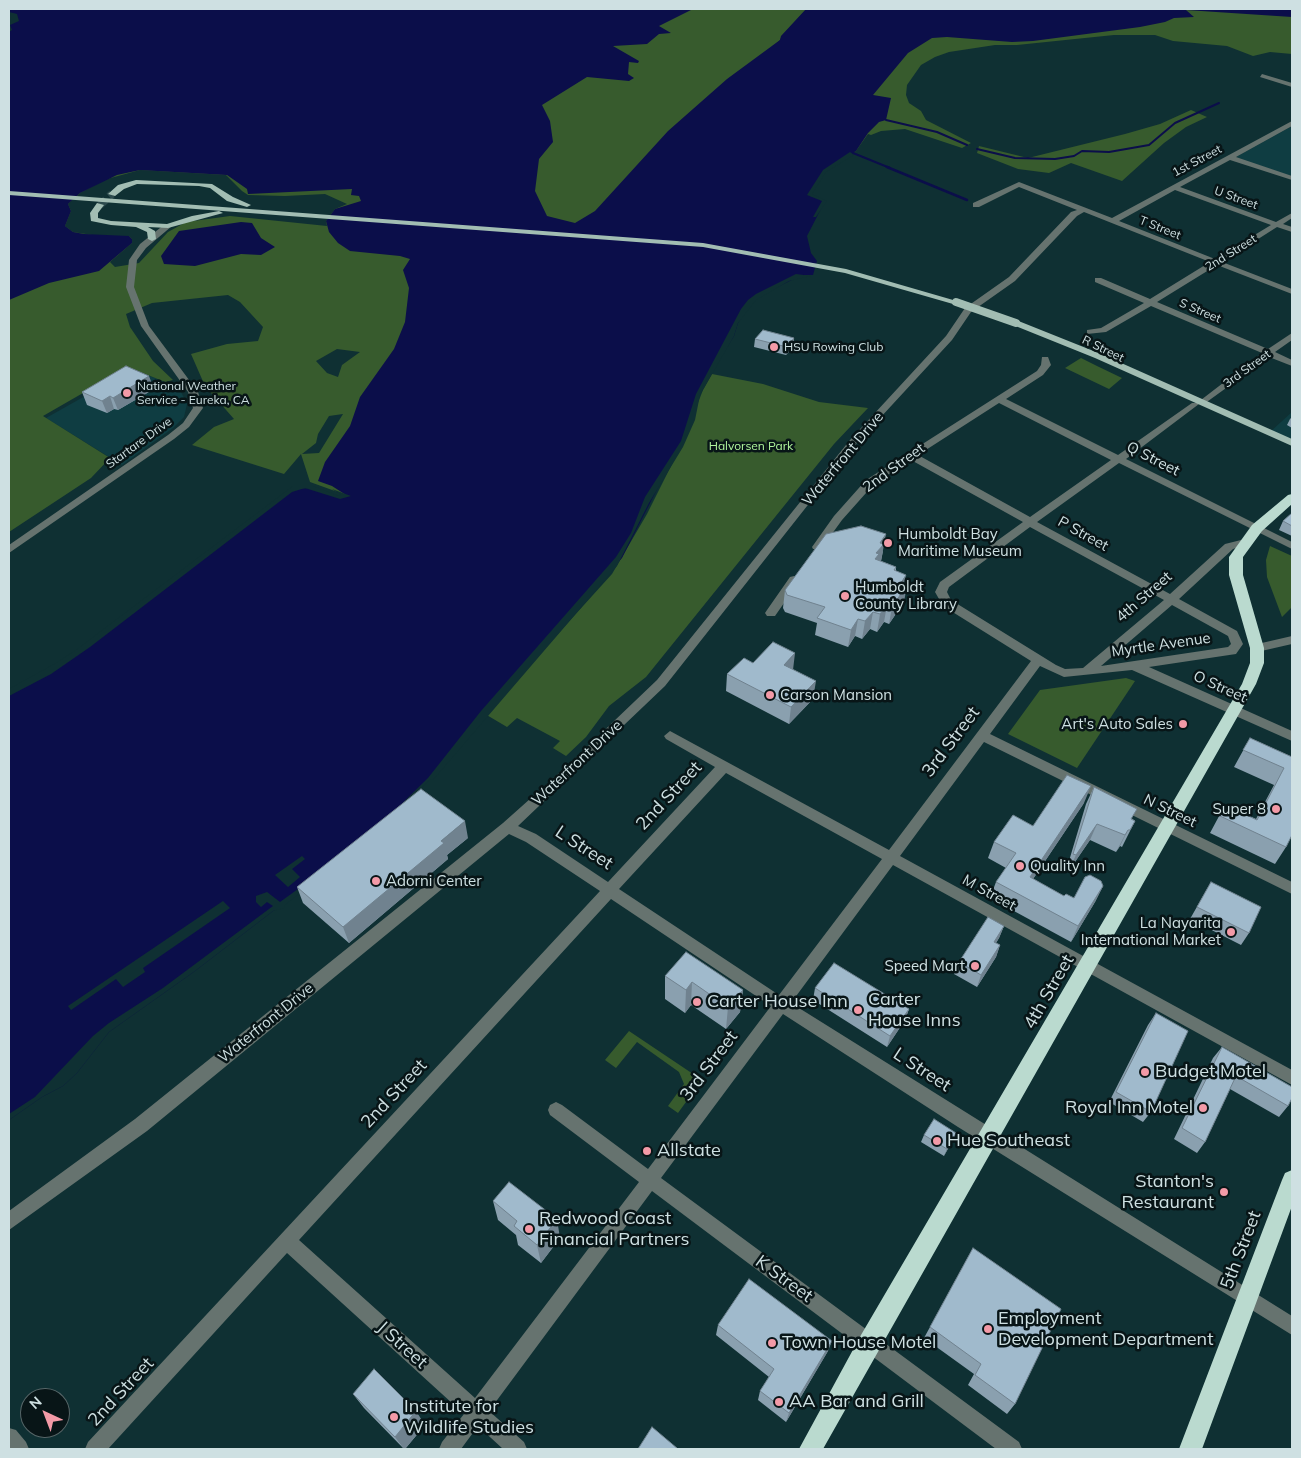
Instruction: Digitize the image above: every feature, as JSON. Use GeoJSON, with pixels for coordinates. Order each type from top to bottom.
{"type":"FeatureCollection","features":[{"type":"Feature","properties":{"kind":"highway","name":"4th Street"},"geometry":{"type":"LineString","coordinates":[[810,1449],[869,1343],[990,1138],[1254,674],[1257,663],[1257,648],[1236,575],[1236,557],[1245,542],[1257,528],[1292,498]]}},
{"type":"Feature","properties":{"kind":"highway","name":"5th Street"},"geometry":{"type":"LineString","coordinates":[[1190,1449],[1292,1180]]}},
{"type":"Feature","properties":{"kind":"main road"},"geometry":{"type":"LineString","coordinates":[[112,197],[124,185],[140,182],[204,184],[234,201],[279,212]]}},
{"type":"Feature","properties":{"kind":"main road"},"geometry":{"type":"LineString","coordinates":[[155,203],[206,201],[216,197],[217,190]]}},
{"type":"Feature","properties":{"kind":"main road"},"geometry":{"type":"LineString","coordinates":[[9,193],[94,199],[112,197],[155,203],[279,212]]}},
{"type":"Feature","properties":{"kind":"main road"},"geometry":{"type":"LineString","coordinates":[[112,197],[174,211],[176,215],[168,226]]}},
{"type":"Feature","properties":{"kind":"main road"},"geometry":{"type":"LineString","coordinates":[[100,205],[93,216],[96,220],[149,229],[152,233],[152,239]]}},
{"type":"Feature","properties":{"kind":"main road"},"geometry":{"type":"LineString","coordinates":[[125,224],[168,226],[192,218],[217,213],[279,212]]}},
{"type":"Feature","properties":{"kind":"main road","name":"R Street"},"geometry":{"type":"LineString","coordinates":[[279,212],[657,240],[811,263],[886,281],[947,299],[1016,323],[1198,404],[1292,443]]}},
{"type":"Feature","properties":{"kind":"main road","name":"R Street"},"geometry":{"type":"LineString","coordinates":[[1198,404],[1292,451]]}},
{"type":"Feature","properties":{"kind":"street"},"geometry":{"type":"LineString","coordinates":[[1262,76],[1292,85]]}},
{"type":"Feature","properties":{"kind":"street","name":"1st Street"},"geometry":{"type":"LineString","coordinates":[[1110,220],[1292,123]]}},
{"type":"Feature","properties":{"kind":"street"},"geometry":{"type":"LineString","coordinates":[[1283,128],[1292,131]]}},
{"type":"Feature","properties":{"kind":"street"},"geometry":{"type":"LineString","coordinates":[[1229,157],[1292,178]]}},
{"type":"Feature","properties":{"kind":"street","name":"T Street"},"geometry":{"type":"LineString","coordinates":[[976,205],[1019,184],[1292,292]]}},
{"type":"Feature","properties":{"kind":"street","name":"U Street"},"geometry":{"type":"LineString","coordinates":[[1173,187],[1292,230]]}},
{"type":"Feature","properties":{"kind":"street","name":"Waterfront Drive"},"geometry":{"type":"LineString","coordinates":[[9,1220],[141,1126],[508,827],[572,770],[661,683],[854,442],[949,338],[968,310],[1012,279],[1074,214],[1082,210]]}},
{"type":"Feature","properties":{"kind":"street","name":"2nd Street"},"geometry":{"type":"LineString","coordinates":[[1090,332],[1103,330],[1151,303],[1292,215]]}},
{"type":"Feature","properties":{"kind":"street"},"geometry":{"type":"LineString","coordinates":[[1065,224],[1085,219],[1110,220]]}},
{"type":"Feature","properties":{"kind":"street","name":"Startare Drive"},"geometry":{"type":"LineString","coordinates":[[9,550],[186,425],[198,408],[196,397],[153,339],[132,297],[129,275],[133,260],[152,239],[168,226]]}},
{"type":"Feature","properties":{"kind":"street","name":"S Street"},"geometry":{"type":"LineString","coordinates":[[1098,280],[1292,363]]}},
{"type":"Feature","properties":{"kind":"street","name":"3rd Street"},"geometry":{"type":"LineString","coordinates":[[449,1449],[980,735],[1038,660],[948,603],[941,592],[944,586],[1030,522],[1292,336]]}},
{"type":"Feature","properties":{"kind":"street","name":"2nd Street"},"geometry":{"type":"LineString","coordinates":[[810,558],[858,494],[881,474],[1040,373],[1046,365],[1045,359]]}},
{"type":"Feature","properties":{"kind":"street","name":"Q Street"},"geometry":{"type":"LineString","coordinates":[[1000,400],[1292,546]]}},
{"type":"Feature","properties":{"kind":"street","name":"P Street"},"geometry":{"type":"LineString","coordinates":[[910,455],[1233,634],[1237,644]]}},
{"type":"Feature","properties":{"kind":"street","name":"4th Street"},"geometry":{"type":"LineString","coordinates":[[1086,672],[1171,600],[1229,546],[1245,542]]}},
{"type":"Feature","properties":{"kind":"street"},"geometry":{"type":"LineString","coordinates":[[771,613],[798,573]]}},
{"type":"Feature","properties":{"kind":"street"},"geometry":{"type":"LineString","coordinates":[[1257,648],[1292,640]]}},
{"type":"Feature","properties":{"kind":"street","name":"Myrtle Avenue"},"geometry":{"type":"LineString","coordinates":[[1086,672],[1232,651],[1237,644]]}},
{"type":"Feature","properties":{"kind":"street"},"geometry":{"type":"LineString","coordinates":[[1038,660],[1058,671],[1070,674],[1086,672]]}},
{"type":"Feature","properties":{"kind":"street","name":"O Street"},"geometry":{"type":"LineString","coordinates":[[1134,666],[1292,736]]}},
{"type":"Feature","properties":{"kind":"street","name":"N Street"},"geometry":{"type":"LineString","coordinates":[[980,735],[1292,888]]}},
{"type":"Feature","properties":{"kind":"street","name":"M Street"},"geometry":{"type":"LineString","coordinates":[[670,736],[1292,1078]]}},
{"type":"Feature","properties":{"kind":"street","name":"2nd Street"},"geometry":{"type":"LineString","coordinates":[[96,1449],[724,766]]}},
{"type":"Feature","properties":{"kind":"street","name":"L Street"},"geometry":{"type":"LineString","coordinates":[[508,827],[531,838],[610,888],[780,1004],[990,1138],[1292,1326]]}},
{"type":"Feature","properties":{"kind":"street","name":"K Street"},"geometry":{"type":"LineString","coordinates":[[556,1110],[1012,1449]]}},
{"type":"Feature","properties":{"kind":"street","name":"J Street"},"geometry":{"type":"LineString","coordinates":[[287,1240],[517,1449]]}},
{"type":"Feature","properties":{"kind":"street"},"geometry":{"type":"LineString","coordinates":[[9,1437],[19,1449]]}},
{"type":"Feature","properties":{"kind":"shaded area"},"geometry":{"type":"Polygon","coordinates":[[[9,9],[693,9],[659,26],[671,33],[659,34],[647,44],[613,46],[639,61],[638,63],[629,62],[628,74],[634,78],[629,81],[587,77],[542,105],[550,121],[553,142],[539,159],[535,191],[547,216],[575,223],[595,211],[668,131],[727,79],[780,40],[781,36],[806,9],[1292,9],[1292,17],[1186,10],[1194,17],[1174,18],[1165,22],[1140,27],[1033,41],[1012,42],[947,37],[932,38],[908,53],[873,95],[891,98],[886,120],[879,122],[868,133],[856,151],[824,170],[810,196],[825,201],[807,236],[811,253],[817,261],[813,275],[802,275],[759,296],[749,304],[738,323],[734,336],[698,394],[694,417],[622,558],[396,817],[284,905],[273,911],[195,971],[109,1032],[77,1073],[63,1086],[42,1097],[9,1120],[9,692],[58,666],[294,489],[312,488],[339,498],[346,495],[332,486],[318,481],[325,462],[350,426],[360,397],[394,349],[405,322],[409,288],[403,270],[410,259],[400,256],[350,251],[338,243],[329,232],[326,221],[335,209],[361,201],[359,196],[351,195],[352,189],[248,194],[247,189],[227,175],[140,170],[117,175],[80,193],[68,204],[71,211],[65,226],[73,232],[84,234],[129,236],[132,239],[132,243],[99,271],[49,283],[9,300],[9,32],[12,30],[10,25],[19,21],[17,14],[9,12],[9,9]]]}},
{"type":"Feature","properties":{"kind":"shaded area"},"geometry":{"type":"Polygon","coordinates":[[[1292,126],[1292,177],[1236,157],[1292,126]]]}},
{"type":"Feature","properties":{"kind":"shaded area"},"geometry":{"type":"Polygon","coordinates":[[[241,222],[252,223],[261,238],[275,247],[261,255],[241,254],[195,266],[164,264],[161,256],[179,231],[241,222]]]}},
{"type":"Feature","properties":{"kind":"shaded area"},"geometry":{"type":"Polygon","coordinates":[[[133,369],[179,388],[187,404],[184,417],[173,428],[122,465],[46,418],[133,369]]]}},
{"type":"Feature","properties":{"kind":"shaded area"},"geometry":{"type":"Polygon","coordinates":[[[1292,412],[1292,441],[1270,432],[1292,412]]]}},
{"type":"Feature","properties":{"kind":"green space"},"geometry":{"type":"Polygon","coordinates":[[[317,9],[806,10],[780,40],[594,224],[440,252],[346,495],[310,482],[301,454],[284,474],[192,445],[214,427],[234,419],[205,386],[191,354],[227,344],[258,341],[263,327],[240,302],[228,295],[152,303],[126,314],[130,327],[153,361],[173,380],[165,382],[133,369],[123,370],[43,416],[110,458],[91,478],[9,532],[9,219],[317,9]],[[140,170],[107,179],[80,193],[68,204],[71,211],[65,226],[73,232],[99,236],[129,236],[132,239],[132,243],[110,262],[115,267],[139,263],[168,232],[186,222],[230,216],[327,226],[326,221],[335,209],[347,204],[325,194],[248,195],[226,175],[140,170]],[[337,349],[316,361],[327,373],[338,377],[342,365],[360,352],[337,349]],[[343,414],[329,416],[318,434],[316,443],[302,454],[319,453],[343,414]]]}},
{"type":"Feature","properties":{"kind":"green space"},"geometry":{"type":"Polygon","coordinates":[[[925,9],[1266,9],[1292,12],[1292,54],[1270,52],[1253,56],[1227,46],[1173,41],[1155,35],[1114,35],[1017,45],[995,45],[949,52],[921,65],[907,85],[906,95],[909,103],[921,111],[926,120],[971,143],[962,148],[905,129],[881,131],[871,135],[868,134],[856,151],[828,166],[925,9]]]}},
{"type":"Feature","properties":{"kind":"green space"},"geometry":{"type":"Polygon","coordinates":[[[1191,110],[1207,117],[1186,127],[1164,143],[1122,181],[1071,163],[1049,173],[1018,169],[977,153],[979,146],[1028,158],[1160,124],[1191,110]]]}},
{"type":"Feature","properties":{"kind":"green space"},"geometry":{"type":"Polygon","coordinates":[[[1081,358],[1122,378],[1109,389],[1065,368],[1081,358]]]}},
{"type":"Feature","properties":{"kind":"green space","name":"Halvorsen Park"},"geometry":{"type":"Polygon","coordinates":[[[712,374],[763,384],[819,402],[868,408],[834,444],[646,677],[609,706],[586,737],[566,756],[553,748],[560,741],[517,718],[507,727],[485,714],[612,574],[647,514],[681,446],[703,390],[712,374]]]}},
{"type":"Feature","properties":{"kind":"green space"},"geometry":{"type":"Polygon","coordinates":[[[1270,546],[1292,556],[1292,607],[1282,617],[1267,577],[1266,560],[1270,546]]]}},
{"type":"Feature","properties":{"kind":"green space"},"geometry":{"type":"Polygon","coordinates":[[[1126,678],[1135,681],[1077,768],[1008,734],[1040,690],[1126,678]]]}},
{"type":"Feature","properties":{"kind":"green space"},"geometry":{"type":"Polygon","coordinates":[[[629,1031],[702,1080],[678,1113],[668,1106],[684,1084],[679,1072],[637,1042],[616,1068],[605,1060],[629,1031]]]}},
{"type":"Feature","properties":{"kind":"pier"},"geometry":{"type":"Polygon","coordinates":[[[850,152],[854,155],[826,172],[812,194],[827,201],[816,217],[813,217],[822,201],[807,195],[823,170],[850,152]]]}},
{"type":"Feature","properties":{"kind":"pier"},"geometry":{"type":"Polygon","coordinates":[[[796,274],[811,276],[789,281],[756,300],[738,323],[734,336],[700,395],[695,420],[683,447],[649,503],[617,566],[433,780],[430,779],[396,817],[285,905],[284,908],[273,911],[195,971],[109,1032],[77,1073],[63,1086],[42,1097],[9,1120],[9,1114],[35,1097],[93,1036],[109,1023],[163,988],[273,906],[267,902],[261,907],[256,902],[256,896],[267,892],[280,902],[345,855],[378,827],[428,778],[481,711],[616,557],[631,533],[645,497],[681,441],[696,394],[741,309],[756,294],[796,274]]]}},
{"type":"Feature","properties":{"kind":"pier"},"geometry":{"type":"Polygon","coordinates":[[[293,486],[313,486],[339,496],[341,495],[332,489],[351,496],[340,499],[305,488],[292,492],[90,647],[51,674],[9,696],[9,689],[76,650],[293,486]]]}},
{"type":"Feature","properties":{"kind":"pier"},"geometry":{"type":"Polygon","coordinates":[[[302,856],[305,859],[292,869],[300,877],[288,887],[275,875],[302,856]]]}},
{"type":"Feature","properties":{"kind":"pier"},"geometry":{"type":"Polygon","coordinates":[[[223,901],[230,908],[143,968],[145,972],[123,987],[116,979],[71,1010],[68,1006],[223,901]]]}},
{"type":"Feature","properties":{"kind":"building"},"geometry":{"type":"Polygon","coordinates":[[[763,330],[794,338],[787,347],[755,339],[763,330]]]}},
{"type":"Feature","properties":{"kind":"building"},"geometry":{"type":"Polygon","coordinates":[[[126,366],[149,376],[113,398],[110,396],[102,401],[82,392],[126,366]]]}},
{"type":"Feature","properties":{"kind":"building"},"geometry":{"type":"Polygon","coordinates":[[[1292,513],[1292,526],[1283,521],[1292,513]]]}},
{"type":"Feature","properties":{"kind":"building","name":"Humboldt County Library"},"geometry":{"type":"Polygon","coordinates":[[[861,526],[886,534],[880,543],[884,544],[876,553],[879,554],[875,559],[896,567],[894,570],[906,575],[901,583],[907,585],[892,607],[887,605],[880,614],[873,612],[865,621],[858,619],[851,630],[817,618],[825,607],[787,595],[785,590],[826,534],[861,526]]]}},
{"type":"Feature","properties":{"kind":"building"},"geometry":{"type":"Polygon","coordinates":[[[773,642],[795,653],[784,665],[816,681],[791,707],[727,674],[744,658],[753,663],[773,642]]]}},
{"type":"Feature","properties":{"kind":"building"},"geometry":{"type":"Polygon","coordinates":[[[1250,738],[1292,757],[1292,835],[1286,847],[1220,816],[1225,805],[1257,820],[1284,768],[1243,750],[1250,738]]]}},
{"type":"Feature","properties":{"kind":"building"},"geometry":{"type":"Polygon","coordinates":[[[1067,775],[1091,786],[1030,877],[1064,896],[1066,894],[1074,898],[1085,877],[1090,875],[1101,881],[1103,886],[1078,926],[996,882],[1016,853],[994,842],[1013,815],[1033,826],[1067,775]]]}},
{"type":"Feature","properties":{"kind":"building"},"geometry":{"type":"Polygon","coordinates":[[[1094,787],[1137,809],[1131,819],[1135,821],[1125,835],[1097,824],[1076,855],[1073,854],[1094,787]]]}},
{"type":"Feature","properties":{"kind":"building","name":"Adorni Center"},"geometry":{"type":"Polygon","coordinates":[[[421,789],[465,821],[441,841],[444,843],[343,927],[297,887],[421,789]]]}},
{"type":"Feature","properties":{"kind":"building"},"geometry":{"type":"Polygon","coordinates":[[[1211,882],[1261,907],[1249,933],[1197,907],[1211,882]]]}},
{"type":"Feature","properties":{"kind":"building","name":"Speed Mart"},"geometry":{"type":"Polygon","coordinates":[[[988,917],[1004,926],[994,942],[1000,945],[981,975],[959,962],[988,917]]]}},
{"type":"Feature","properties":{"kind":"building"},"geometry":{"type":"Polygon","coordinates":[[[686,952],[743,990],[728,1007],[692,982],[686,990],[665,976],[686,952]]]}},
{"type":"Feature","properties":{"kind":"building","name":"Carter House Inns"},"geometry":{"type":"Polygon","coordinates":[[[834,963],[909,1009],[890,1036],[815,988],[834,963]]]}},
{"type":"Feature","properties":{"kind":"building","name":"Budget Motel"},"geometry":{"type":"Polygon","coordinates":[[[1156,1013],[1188,1031],[1151,1112],[1116,1092],[1156,1013]]]}},
{"type":"Feature","properties":{"kind":"building","name":"Royal Inn Motel"},"geometry":{"type":"Polygon","coordinates":[[[1222,1047],[1292,1087],[1292,1098],[1288,1106],[1236,1076],[1205,1142],[1182,1128],[1222,1047]]]}},
{"type":"Feature","properties":{"kind":"building"},"geometry":{"type":"Polygon","coordinates":[[[934,1119],[956,1133],[947,1149],[924,1135],[934,1119]]]}},
{"type":"Feature","properties":{"kind":"building"},"geometry":{"type":"Polygon","coordinates":[[[509,1182],[557,1219],[537,1245],[514,1226],[517,1221],[493,1201],[509,1182]]]}},
{"type":"Feature","properties":{"kind":"building","name":"Employment Development Department"},"geometry":{"type":"Polygon","coordinates":[[[973,1248],[1061,1309],[1015,1404],[975,1375],[981,1364],[930,1327],[973,1248]]]}},
{"type":"Feature","properties":{"kind":"building","name":"Town House Motel"},"geometry":{"type":"Polygon","coordinates":[[[749,1279],[832,1341],[789,1413],[760,1391],[774,1369],[718,1325],[749,1279]]]}},
{"type":"Feature","properties":{"kind":"building","name":"Institute for Wildlife Studies"},"geometry":{"type":"Polygon","coordinates":[[[374,1369],[416,1411],[395,1437],[353,1394],[374,1369]]]}},
{"type":"Feature","properties":{"kind":"building"},"geometry":{"type":"Polygon","coordinates":[[[652,1427],[678,1449],[638,1449],[652,1427]]]}},
{"type":"Feature","properties":{"kind":"waterway"},"geometry":{"type":"LineString","coordinates":[[977,149],[1015,158],[1055,159],[1074,156],[1082,151],[1109,152],[1149,145],[1175,123],[1219,103]]}},
{"type":"Feature","properties":{"kind":"waterway"},"geometry":{"type":"LineString","coordinates":[[886,120],[937,132],[967,145]]}},
{"type":"Feature","properties":{"kind":"waterway"},"geometry":{"type":"LineString","coordinates":[[853,153],[890,168]]}},
{"type":"Feature","properties":{"kind":"waterway"},"geometry":{"type":"LineString","coordinates":[[887,167],[967,200]]}},
{"type":"Feature","properties":{"kind":"tunnel"},"geometry":{"type":"LineString","coordinates":[[100,205],[112,194]]}},
{"type":"Feature","properties":{"kind":"place","name":"HSU Rowing Club"},"geometry":{"type":"Point","coordinates":[774,347]}},
{"type":"Feature","properties":{"kind":"place","name":"National Weather Service - Eureka, CA"},"geometry":{"type":"Point","coordinates":[127,393]}},
{"type":"Feature","properties":{"kind":"place","name":"Humboldt Bay Maritime Museum"},"geometry":{"type":"Point","coordinates":[888,543]}},
{"type":"Feature","properties":{"kind":"place","name":"Humboldt County Library"},"geometry":{"type":"Point","coordinates":[845,596]}},
{"type":"Feature","properties":{"kind":"place","name":"Carson Mansion"},"geometry":{"type":"Point","coordinates":[770,695]}},
{"type":"Feature","properties":{"kind":"place","name":"Art's Auto Sales"},"geometry":{"type":"Point","coordinates":[1183,724]}},
{"type":"Feature","properties":{"kind":"place","name":"Super 8"},"geometry":{"type":"Point","coordinates":[1276,809]}},
{"type":"Feature","properties":{"kind":"place","name":"Quality Inn"},"geometry":{"type":"Point","coordinates":[1020,866]}},
{"type":"Feature","properties":{"kind":"place","name":"Adorni Center"},"geometry":{"type":"Point","coordinates":[376,881]}},
{"type":"Feature","properties":{"kind":"place","name":"La Nayarita International Market"},"geometry":{"type":"Point","coordinates":[1231,932]}},
{"type":"Feature","properties":{"kind":"place","name":"Speed Mart"},"geometry":{"type":"Point","coordinates":[975,966]}},
{"type":"Feature","properties":{"kind":"place","name":"Carter House Inn"},"geometry":{"type":"Point","coordinates":[697,1002]}},
{"type":"Feature","properties":{"kind":"place","name":"Carter House Inns"},"geometry":{"type":"Point","coordinates":[858,1010]}},
{"type":"Feature","properties":{"kind":"place","name":"Budget Motel"},"geometry":{"type":"Point","coordinates":[1145,1072]}},
{"type":"Feature","properties":{"kind":"place","name":"Royal Inn Motel"},"geometry":{"type":"Point","coordinates":[1203,1108]}},
{"type":"Feature","properties":{"kind":"place","name":"Hue Southeast"},"geometry":{"type":"Point","coordinates":[937,1141]}},
{"type":"Feature","properties":{"kind":"place","name":"Allstate"},"geometry":{"type":"Point","coordinates":[647,1151]}},
{"type":"Feature","properties":{"kind":"place","name":"Stanton's Restaurant"},"geometry":{"type":"Point","coordinates":[1224,1192]}},
{"type":"Feature","properties":{"kind":"place","name":"Redwood Coast Financial Partners"},"geometry":{"type":"Point","coordinates":[529,1229]}},
{"type":"Feature","properties":{"kind":"place","name":"Employment Development Department"},"geometry":{"type":"Point","coordinates":[988,1329]}},
{"type":"Feature","properties":{"kind":"place","name":"Town House Motel"},"geometry":{"type":"Point","coordinates":[772,1343]}},
{"type":"Feature","properties":{"kind":"place","name":"AA Bar and Grill"},"geometry":{"type":"Point","coordinates":[779,1402]}},
{"type":"Feature","properties":{"kind":"place","name":"Institute for Wildlife Studies"},"geometry":{"type":"Point","coordinates":[394,1417]}}]}
